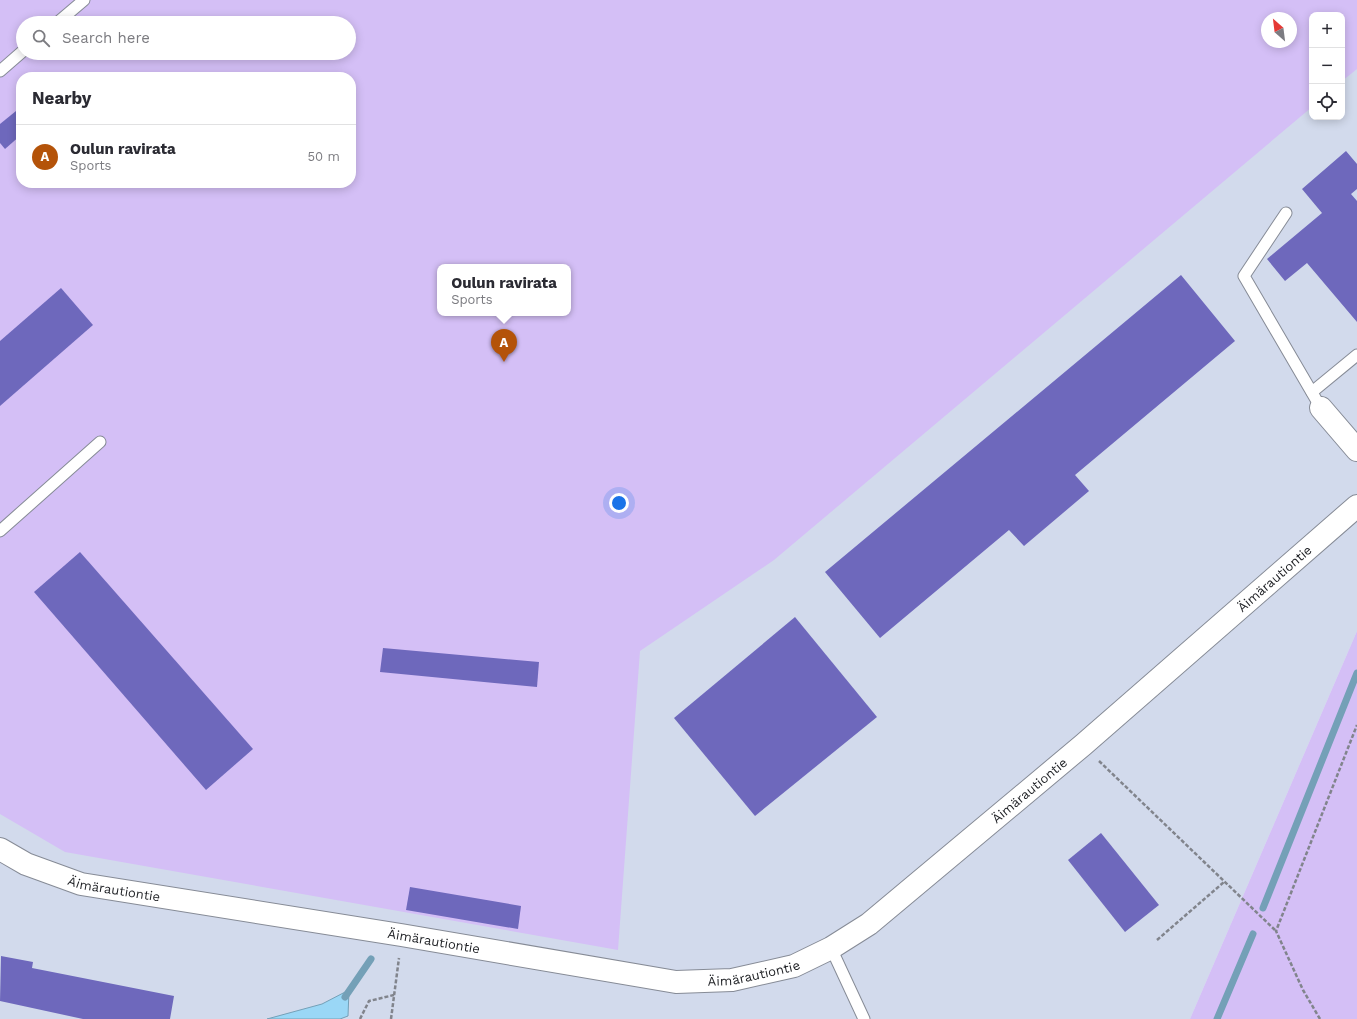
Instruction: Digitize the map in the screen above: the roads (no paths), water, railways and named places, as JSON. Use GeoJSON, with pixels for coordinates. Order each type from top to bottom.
{"type":"FeatureCollection","features":[{"type":"Feature","properties":{"kind":"street"},"geometry":{"type":"LineString","coordinates":[[1316,400],[1357,450]]}},
{"type":"Feature","properties":{"kind":"street","name":"Äimärautiontie"},"geometry":{"type":"LineString","coordinates":[[0,849],[26,864],[81,884],[402,935],[676,982],[732,980],[794,966],[831,948],[868,924],[1083,745],[1357,506]]}},
{"type":"Feature","properties":{"kind":"lane"},"geometry":{"type":"LineString","coordinates":[[65,16],[84,0]]}},
{"type":"Feature","properties":{"kind":"lane"},"geometry":{"type":"LineString","coordinates":[[0,71],[16,58]]}},
{"type":"Feature","properties":{"kind":"lane"},"geometry":{"type":"LineString","coordinates":[[1286,213],[1244,276],[1316,400],[1357,355]]}},
{"type":"Feature","properties":{"kind":"lane"},"geometry":{"type":"LineString","coordinates":[[0,531],[100,442]]}},
{"type":"Feature","properties":{"kind":"lane"},"geometry":{"type":"LineString","coordinates":[[831,948],[864,1019]]}},
{"type":"Feature","properties":{"kind":"water"},"geometry":{"type":"Polygon","coordinates":[[[349,990],[348,1016],[340,1019],[267,1019],[322,1004],[349,990]]]}},
{"type":"Feature","properties":{"kind":"waterway"},"geometry":{"type":"LineString","coordinates":[[1263,908],[1357,673]]}},
{"type":"Feature","properties":{"kind":"waterway"},"geometry":{"type":"LineString","coordinates":[[1217,1019],[1253,934]]}},
{"type":"Feature","properties":{"kind":"waterway"},"geometry":{"type":"LineString","coordinates":[[345,997],[371,959]]}},
{"type":"Feature","properties":{"kind":"place","name":"Oulun ravirata"},"geometry":{"type":"Point","coordinates":[504,362]}}]}
